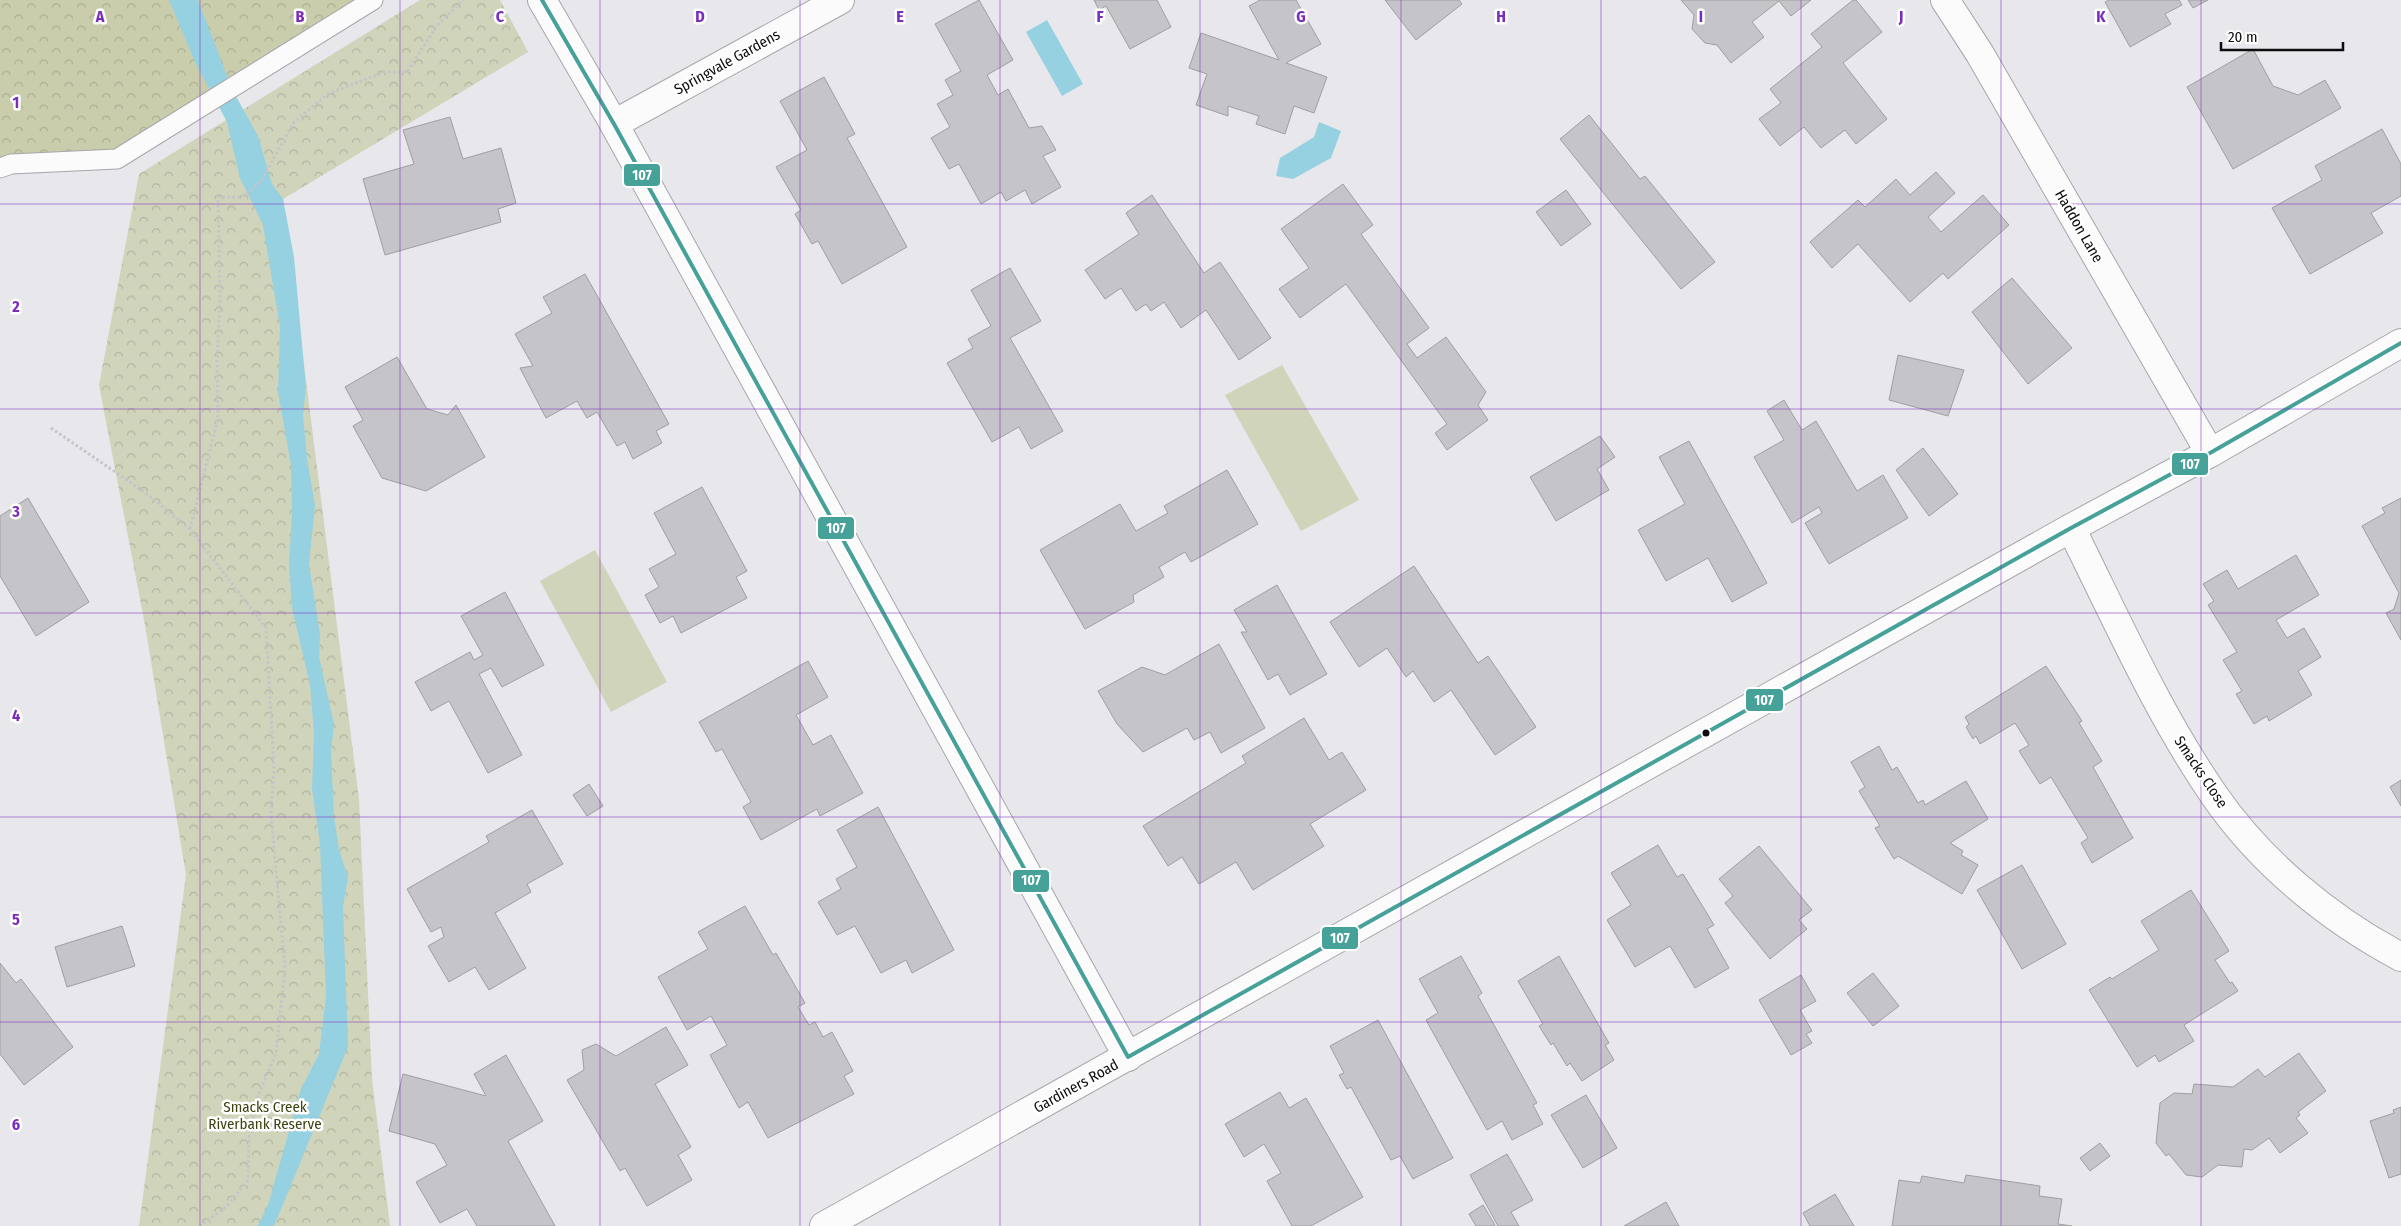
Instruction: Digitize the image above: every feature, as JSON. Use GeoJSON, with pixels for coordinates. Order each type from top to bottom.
{"type":"FeatureCollection","features":[{"type":"Feature","properties":{"kind":"street"},"geometry":{"type":"LineString","coordinates":[[542,0],[614,124],[1022,868],[1128,1057]]}},
{"type":"Feature","properties":{"kind":"street","name":"Springvale Gardens"},"geometry":{"type":"LineString","coordinates":[[614,124],[840,0]]}},
{"type":"Feature","properties":{"kind":"street","name":"Haddon Lane"},"geometry":{"type":"LineString","coordinates":[[1945,0],[1985,63],[2210,453]]}},
{"type":"Feature","properties":{"kind":"street","name":"Gardiners Road"},"geometry":{"type":"LineString","coordinates":[[824,1226],[2071,528],[2210,453],[2401,344]]}},
{"type":"Feature","properties":{"kind":"street","name":"Smacks Close"},"geometry":{"type":"LineString","coordinates":[[2071,528],[2176,734],[2215,796],[2255,845],[2305,894],[2371,941],[2401,957]]}},
{"type":"Feature","properties":{"kind":"lane"},"geometry":{"type":"LineString","coordinates":[[0,168],[11,164],[116,159],[373,0]]}},
{"type":"Feature","properties":{"kind":"path"},"geometry":{"type":"LineString","coordinates":[[190,529],[218,418],[217,360],[220,303],[218,197],[239,197],[248,194],[261,181],[272,165],[294,122],[328,94],[384,72],[407,72],[436,27],[463,0]]}},
{"type":"Feature","properties":{"kind":"path"},"geometry":{"type":"LineString","coordinates":[[51,428],[144,491],[190,529],[266,628],[274,768],[271,814],[285,969],[276,1053],[256,1101],[249,1138],[248,1180],[226,1207],[200,1226]]}},
{"type":"Feature","properties":{"kind":"green space"},"geometry":{"type":"Polygon","coordinates":[[[0,0],[373,0],[117,159],[0,168],[0,0]]]}},
{"type":"Feature","properties":{"kind":"green space","name":"Smacks Creek Riverbank Reserve"},"geometry":{"type":"Polygon","coordinates":[[[420,0],[500,0],[528,52],[283,199],[359,799],[372,1079],[390,1226],[139,1226],[186,875],[145,625],[99,385],[139,174],[420,0]]]}},
{"type":"Feature","properties":{"kind":"green space"},"geometry":{"type":"Polygon","coordinates":[[[1282,365],[1359,500],[1301,531],[1225,395],[1282,365]]]}},
{"type":"Feature","properties":{"kind":"green space"},"geometry":{"type":"Polygon","coordinates":[[[595,550],[667,682],[611,712],[540,581],[595,550]]]}},
{"type":"Feature","properties":{"kind":"water"},"geometry":{"type":"Polygon","coordinates":[[[169,0],[198,0],[232,89],[258,136],[272,184],[283,199],[294,257],[306,388],[303,414],[307,459],[315,505],[309,564],[320,634],[319,657],[334,724],[331,752],[334,816],[339,850],[348,877],[343,907],[348,1047],[274,1226],[258,1226],[268,1205],[301,1089],[319,1054],[326,997],[320,843],[312,789],[314,733],[310,684],[292,608],[289,564],[292,513],[291,465],[278,392],[280,327],[263,225],[240,178],[227,122],[195,62],[169,0]]]}},
{"type":"Feature","properties":{"kind":"water"},"geometry":{"type":"Polygon","coordinates":[[[1047,20],[1083,84],[1062,96],[1026,32],[1047,20]]]}},
{"type":"Feature","properties":{"kind":"water"},"geometry":{"type":"Polygon","coordinates":[[[1319,122],[1341,131],[1331,158],[1293,179],[1276,176],[1280,158],[1314,137],[1319,122]]]}},
{"type":"Feature","properties":{"kind":"building"},"geometry":{"type":"Polygon","coordinates":[[[979,0],[1013,60],[987,75],[998,95],[1008,89],[1029,128],[1042,126],[1056,150],[1043,156],[1061,187],[1032,204],[1025,190],[1006,201],[1001,192],[981,204],[959,164],[949,169],[931,138],[950,127],[937,104],[953,95],[945,80],[961,71],[935,24],[979,0]]]}},
{"type":"Feature","properties":{"kind":"building"},"geometry":{"type":"Polygon","coordinates":[[[1094,0],[1157,0],[1171,27],[1130,49],[1106,6],[1099,10],[1094,0]]]}},
{"type":"Feature","properties":{"kind":"building"},"geometry":{"type":"Polygon","coordinates":[[[1260,0],[1296,0],[1321,44],[1286,63],[1327,77],[1314,113],[1294,106],[1285,134],[1256,124],[1259,116],[1228,106],[1228,116],[1196,105],[1207,74],[1189,68],[1201,33],[1279,60],[1249,6],[1260,0]]]}},
{"type":"Feature","properties":{"kind":"building"},"geometry":{"type":"Polygon","coordinates":[[[1385,0],[1459,0],[1462,4],[1416,40],[1385,0]]]}},
{"type":"Feature","properties":{"kind":"building"},"geometry":{"type":"Polygon","coordinates":[[[1681,0],[1811,0],[1791,16],[1779,1],[1752,22],[1764,37],[1731,63],[1717,45],[1705,43],[1692,29],[1694,15],[1681,0]]]}},
{"type":"Feature","properties":{"kind":"building"},"geometry":{"type":"Polygon","coordinates":[[[1853,0],[1856,0],[1882,32],[1843,63],[1887,119],[1856,144],[1845,130],[1821,148],[1804,127],[1780,146],[1759,119],[1781,103],[1770,89],[1822,47],[1811,34],[1853,0]]]}},
{"type":"Feature","properties":{"kind":"building"},"geometry":{"type":"Polygon","coordinates":[[[2109,0],[2179,0],[2182,5],[2165,14],[2171,24],[2130,47],[2105,2],[2109,0]]]}},
{"type":"Feature","properties":{"kind":"building"},"geometry":{"type":"Polygon","coordinates":[[[2188,0],[2208,0],[2193,8],[2188,0]]]}},
{"type":"Feature","properties":{"kind":"building"},"geometry":{"type":"Polygon","coordinates":[[[2253,49],[2273,86],[2298,95],[2325,80],[2341,108],[2233,169],[2187,87],[2253,49]]]}},
{"type":"Feature","properties":{"kind":"building"},"geometry":{"type":"Polygon","coordinates":[[[824,77],[855,134],[847,138],[907,247],[842,284],[818,241],[812,244],[795,214],[801,210],[776,167],[807,150],[780,101],[824,77]]]}},
{"type":"Feature","properties":{"kind":"building"},"geometry":{"type":"Polygon","coordinates":[[[1589,115],[1640,179],[1645,176],[1715,262],[1681,289],[1560,139],[1589,115]]]}},
{"type":"Feature","properties":{"kind":"building"},"geometry":{"type":"Polygon","coordinates":[[[450,117],[463,159],[501,148],[516,203],[498,209],[501,222],[385,255],[363,179],[414,164],[403,130],[450,117]]]}},
{"type":"Feature","properties":{"kind":"building"},"geometry":{"type":"Polygon","coordinates":[[[2382,129],[2401,164],[2401,196],[2371,213],[2383,233],[2310,274],[2272,208],[2322,180],[2315,166],[2382,129]]]}},
{"type":"Feature","properties":{"kind":"building"},"geometry":{"type":"Polygon","coordinates":[[[1936,172],[1955,193],[1928,217],[1941,232],[1983,195],[2009,225],[1948,279],[1943,273],[1910,302],[1858,244],[1832,268],[1810,242],[1858,200],[1865,207],[1896,179],[1910,195],[1936,172]]]}},
{"type":"Feature","properties":{"kind":"building"},"geometry":{"type":"Polygon","coordinates":[[[1343,184],[1373,225],[1361,234],[1429,328],[1407,344],[1417,358],[1446,337],[1486,392],[1478,405],[1488,420],[1447,450],[1435,433],[1447,424],[1346,284],[1300,318],[1279,289],[1309,268],[1281,229],[1343,184]]]}},
{"type":"Feature","properties":{"kind":"building"},"geometry":{"type":"Polygon","coordinates":[[[1566,190],[1591,224],[1561,246],[1536,212],[1566,190]]]}},
{"type":"Feature","properties":{"kind":"building"},"geometry":{"type":"Polygon","coordinates":[[[1152,195],[1204,273],[1220,262],[1271,338],[1239,360],[1206,310],[1181,328],[1164,302],[1151,311],[1146,304],[1136,311],[1121,288],[1105,299],[1085,270],[1139,234],[1126,213],[1152,195]]]}},
{"type":"Feature","properties":{"kind":"building"},"geometry":{"type":"Polygon","coordinates":[[[1010,268],[1041,321],[1010,338],[1063,431],[1031,449],[1019,427],[992,442],[947,363],[973,348],[968,339],[991,326],[971,290],[1010,268]]]}},
{"type":"Feature","properties":{"kind":"building"},"geometry":{"type":"Polygon","coordinates":[[[585,274],[669,424],[656,431],[662,443],[633,459],[625,442],[617,446],[597,412],[587,418],[577,401],[546,418],[520,368],[533,366],[515,334],[552,313],[543,297],[585,274]]]}},
{"type":"Feature","properties":{"kind":"building"},"geometry":{"type":"Polygon","coordinates":[[[2012,278],[2072,348],[2028,384],[1972,312],[2012,278]]]}},
{"type":"Feature","properties":{"kind":"building"},"geometry":{"type":"Polygon","coordinates":[[[1898,355],[1964,370],[1948,416],[1889,400],[1898,355]]]}},
{"type":"Feature","properties":{"kind":"building"},"geometry":{"type":"Polygon","coordinates":[[[397,357],[427,409],[448,415],[456,405],[485,457],[426,491],[382,478],[353,426],[363,420],[345,387],[397,357]]]}},
{"type":"Feature","properties":{"kind":"building"},"geometry":{"type":"Polygon","coordinates":[[[1784,400],[1802,430],[1816,421],[1857,491],[1883,475],[1908,518],[1829,564],[1805,523],[1822,513],[1819,507],[1792,523],[1754,457],[1784,440],[1767,411],[1784,400]]]}},
{"type":"Feature","properties":{"kind":"building"},"geometry":{"type":"Polygon","coordinates":[[[1600,436],[1615,457],[1597,469],[1609,490],[1556,521],[1530,477],[1600,436]]]}},
{"type":"Feature","properties":{"kind":"building"},"geometry":{"type":"Polygon","coordinates":[[[1689,441],[1767,583],[1732,602],[1708,558],[1666,581],[1638,530],[1685,504],[1659,457],[1689,441]]]}},
{"type":"Feature","properties":{"kind":"building"},"geometry":{"type":"Polygon","coordinates":[[[1923,448],[1958,494],[1929,516],[1896,470],[1923,448]]]}},
{"type":"Feature","properties":{"kind":"building"},"geometry":{"type":"Polygon","coordinates":[[[1227,470],[1258,524],[1191,562],[1185,552],[1159,567],[1164,577],[1133,595],[1134,602],[1085,629],[1040,550],[1120,504],[1136,531],[1168,513],[1164,506],[1227,470]]]}},
{"type":"Feature","properties":{"kind":"building"},"geometry":{"type":"Polygon","coordinates":[[[702,487],[747,571],[736,577],[747,598],[681,633],[673,616],[660,623],[645,595],[659,587],[649,569],[676,554],[654,513],[702,487]]]}},
{"type":"Feature","properties":{"kind":"building"},"geometry":{"type":"Polygon","coordinates":[[[28,498],[89,602],[36,636],[0,576],[0,516],[28,498]]]}},
{"type":"Feature","properties":{"kind":"building"},"geometry":{"type":"Polygon","coordinates":[[[2401,498],[2401,640],[2386,613],[2394,609],[2399,593],[2362,526],[2385,513],[2382,508],[2401,498]]]}},
{"type":"Feature","properties":{"kind":"building"},"geometry":{"type":"Polygon","coordinates":[[[2296,555],[2319,595],[2276,620],[2287,638],[2304,628],[2321,657],[2298,671],[2312,695],[2269,721],[2267,716],[2254,724],[2236,694],[2242,691],[2223,660],[2237,652],[2208,605],[2214,601],[2203,584],[2227,570],[2238,589],[2296,555]]]}},
{"type":"Feature","properties":{"kind":"building"},"geometry":{"type":"Polygon","coordinates":[[[1414,566],[1478,663],[1488,656],[1536,727],[1495,755],[1451,690],[1434,702],[1413,671],[1406,677],[1387,648],[1359,667],[1330,622],[1414,566]]]}},
{"type":"Feature","properties":{"kind":"building"},"geometry":{"type":"Polygon","coordinates":[[[1277,585],[1327,674],[1290,695],[1278,674],[1268,680],[1241,632],[1247,632],[1234,610],[1277,585]]]}},
{"type":"Feature","properties":{"kind":"building"},"geometry":{"type":"Polygon","coordinates":[[[505,592],[544,665],[502,687],[491,668],[479,674],[522,755],[488,773],[449,701],[431,711],[415,682],[470,652],[474,660],[483,655],[461,616],[505,592]]]}},
{"type":"Feature","properties":{"kind":"building"},"geometry":{"type":"Polygon","coordinates":[[[1219,644],[1265,728],[1221,753],[1210,732],[1194,740],[1187,728],[1143,752],[1117,724],[1098,691],[1142,667],[1165,675],[1219,644]]]}},
{"type":"Feature","properties":{"kind":"building"},"geometry":{"type":"Polygon","coordinates":[[[808,661],[828,697],[796,715],[813,745],[831,735],[863,793],[820,816],[817,809],[761,840],[743,807],[751,802],[722,749],[716,752],[699,722],[808,661]]]}},
{"type":"Feature","properties":{"kind":"building"},"geometry":{"type":"Polygon","coordinates":[[[2046,666],[2082,721],[2079,723],[2102,761],[2093,767],[2133,838],[2092,863],[2081,843],[2088,838],[2051,777],[2040,784],[2019,751],[2029,745],[2015,723],[1980,744],[1976,736],[1973,739],[1966,727],[1969,724],[1965,717],[2046,666]]]}},
{"type":"Feature","properties":{"kind":"building"},"geometry":{"type":"Polygon","coordinates":[[[1304,718],[1329,760],[1342,752],[1366,790],[1310,824],[1324,846],[1253,890],[1236,862],[1199,884],[1182,857],[1168,866],[1143,826],[1246,763],[1242,756],[1304,718]]]}},
{"type":"Feature","properties":{"kind":"building"},"geometry":{"type":"Polygon","coordinates":[[[1879,746],[1892,770],[1897,767],[1918,803],[1923,800],[1925,805],[1966,781],[1988,819],[1950,843],[1963,851],[1961,855],[1978,865],[1962,894],[1898,856],[1894,859],[1875,828],[1880,826],[1859,791],[1865,787],[1851,762],[1879,746]]]}},
{"type":"Feature","properties":{"kind":"building"},"geometry":{"type":"Polygon","coordinates":[[[2401,780],[2401,806],[2390,787],[2401,780]]]}},
{"type":"Feature","properties":{"kind":"building"},"geometry":{"type":"Polygon","coordinates":[[[589,784],[603,806],[587,816],[573,795],[589,784]]]}},
{"type":"Feature","properties":{"kind":"building"},"geometry":{"type":"Polygon","coordinates":[[[878,807],[954,950],[912,973],[906,960],[881,973],[855,926],[837,935],[818,902],[841,889],[836,879],[857,867],[837,830],[878,807]]]}},
{"type":"Feature","properties":{"kind":"building"},"geometry":{"type":"Polygon","coordinates":[[[532,810],[563,864],[527,884],[531,892],[495,913],[526,968],[489,990],[475,967],[449,982],[428,946],[444,937],[441,927],[431,932],[407,889],[489,842],[486,836],[532,810]]]}},
{"type":"Feature","properties":{"kind":"building"},"geometry":{"type":"Polygon","coordinates":[[[1658,845],[1677,877],[1683,874],[1714,925],[1707,929],[1729,968],[1695,988],[1670,946],[1635,967],[1607,920],[1631,905],[1611,873],[1658,845]]]}},
{"type":"Feature","properties":{"kind":"building"},"geometry":{"type":"Polygon","coordinates":[[[1759,846],[1812,910],[1799,920],[1807,929],[1770,959],[1725,903],[1733,896],[1719,879],[1759,846]]]}},
{"type":"Feature","properties":{"kind":"building"},"geometry":{"type":"Polygon","coordinates":[[[2022,865],[2066,944],[2022,969],[1977,890],[2022,865]]]}},
{"type":"Feature","properties":{"kind":"building"},"geometry":{"type":"Polygon","coordinates":[[[2191,890],[2229,951],[2215,960],[2230,983],[2232,982],[2238,991],[2184,1025],[2194,1041],[2159,1062],[2155,1055],[2137,1067],[2089,990],[2110,977],[2112,979],[2159,950],[2141,921],[2191,890]]]}},
{"type":"Feature","properties":{"kind":"building"},"geometry":{"type":"Polygon","coordinates":[[[745,906],[773,955],[776,953],[805,1003],[798,1007],[809,1025],[815,1022],[823,1037],[832,1032],[853,1071],[844,1076],[854,1094],[768,1138],[748,1102],[739,1108],[710,1055],[727,1045],[711,1016],[687,1030],[658,977],[708,949],[698,932],[745,906]]]}},
{"type":"Feature","properties":{"kind":"building"},"geometry":{"type":"Polygon","coordinates":[[[122,926],[135,966],[67,987],[55,947],[122,926]]]}},
{"type":"Feature","properties":{"kind":"building"},"geometry":{"type":"Polygon","coordinates":[[[1461,956],[1482,993],[1478,996],[1537,1103],[1533,1105],[1543,1124],[1512,1140],[1502,1121],[1487,1130],[1426,1020],[1438,1013],[1419,979],[1461,956]]]}},
{"type":"Feature","properties":{"kind":"building"},"geometry":{"type":"Polygon","coordinates":[[[1559,956],[1609,1043],[1605,1045],[1614,1060],[1582,1081],[1570,1063],[1567,1066],[1553,1043],[1551,1045],[1539,1026],[1543,1024],[1518,981],[1559,956]]]}},
{"type":"Feature","properties":{"kind":"building"},"geometry":{"type":"Polygon","coordinates":[[[0,963],[16,983],[21,979],[73,1047],[24,1085],[0,1054],[0,963]]]}},
{"type":"Feature","properties":{"kind":"building"},"geometry":{"type":"Polygon","coordinates":[[[1873,973],[1899,1006],[1873,1026],[1847,993],[1873,973]]]}},
{"type":"Feature","properties":{"kind":"building"},"geometry":{"type":"Polygon","coordinates":[[[1801,975],[1816,1001],[1800,1010],[1812,1031],[1806,1034],[1812,1043],[1791,1055],[1759,1000],[1801,975]]]}},
{"type":"Feature","properties":{"kind":"building"},"geometry":{"type":"Polygon","coordinates":[[[1378,1020],[1453,1158],[1413,1179],[1400,1156],[1391,1160],[1351,1087],[1347,1089],[1339,1075],[1344,1073],[1330,1046],[1378,1020]]]}},
{"type":"Feature","properties":{"kind":"building"},"geometry":{"type":"Polygon","coordinates":[[[666,1027],[688,1065],[655,1084],[691,1147],[678,1155],[692,1180],[647,1206],[625,1168],[620,1171],[567,1080],[584,1070],[582,1050],[596,1044],[616,1056],[666,1027]]]}},
{"type":"Feature","properties":{"kind":"building"},"geometry":{"type":"Polygon","coordinates":[[[2299,1053],[2326,1091],[2298,1112],[2300,1115],[2296,1118],[2308,1133],[2280,1153],[2269,1138],[2252,1150],[2244,1149],[2242,1167],[2218,1165],[2202,1177],[2186,1175],[2169,1154],[2166,1156],[2156,1143],[2160,1103],[2174,1093],[2192,1094],[2194,1084],[2233,1087],[2258,1069],[2265,1077],[2299,1053]]]}},
{"type":"Feature","properties":{"kind":"building"},"geometry":{"type":"Polygon","coordinates":[[[506,1055],[543,1121],[508,1141],[555,1226],[477,1226],[467,1209],[440,1223],[416,1182],[447,1165],[435,1144],[389,1131],[403,1074],[486,1096],[474,1074],[506,1055]]]}},
{"type":"Feature","properties":{"kind":"building"},"geometry":{"type":"Polygon","coordinates":[[[1280,1092],[1289,1108],[1306,1098],[1363,1197],[1311,1226],[1292,1226],[1267,1181],[1281,1173],[1264,1144],[1244,1157],[1225,1124],[1280,1092]]]}},
{"type":"Feature","properties":{"kind":"building"},"geometry":{"type":"Polygon","coordinates":[[[1586,1095],[1617,1148],[1583,1168],[1551,1115],[1586,1095]]]}},
{"type":"Feature","properties":{"kind":"building"},"geometry":{"type":"Polygon","coordinates":[[[2401,1107],[2401,1174],[2389,1178],[2370,1121],[2394,1113],[2393,1110],[2401,1107]]]}},
{"type":"Feature","properties":{"kind":"building"},"geometry":{"type":"Polygon","coordinates":[[[2100,1143],[2110,1156],[2090,1171],[2080,1158],[2100,1143]]]}},
{"type":"Feature","properties":{"kind":"building"},"geometry":{"type":"Polygon","coordinates":[[[1507,1154],[1533,1200],[1511,1212],[1519,1226],[1498,1226],[1470,1175],[1507,1154]]]}},
{"type":"Feature","properties":{"kind":"building"},"geometry":{"type":"Polygon","coordinates":[[[1966,1175],[2040,1186],[2039,1196],[2062,1199],[2058,1224],[2072,1226],[1892,1226],[1899,1180],[1920,1183],[1922,1176],[1964,1183],[1966,1175]]]}},
{"type":"Feature","properties":{"kind":"building"},"geometry":{"type":"Polygon","coordinates":[[[1835,1194],[1854,1226],[1810,1226],[1803,1213],[1835,1194]]]}},
{"type":"Feature","properties":{"kind":"building"},"geometry":{"type":"Polygon","coordinates":[[[1666,1202],[1679,1226],[1624,1226],[1666,1202]]]}},
{"type":"Feature","properties":{"kind":"building"},"geometry":{"type":"Polygon","coordinates":[[[1483,1205],[1495,1225],[1476,1226],[1469,1214],[1483,1205]]]}},
{"type":"Feature","properties":{"kind":"transit line","name":"107"},"geometry":{"type":"LineString","coordinates":[[542,0],[614,124],[1128,1057]]}},
{"type":"Feature","properties":{"kind":"transit line","name":"107"},"geometry":{"type":"LineString","coordinates":[[1128,1057],[2071,528],[2210,453],[2401,343]]}}]}
